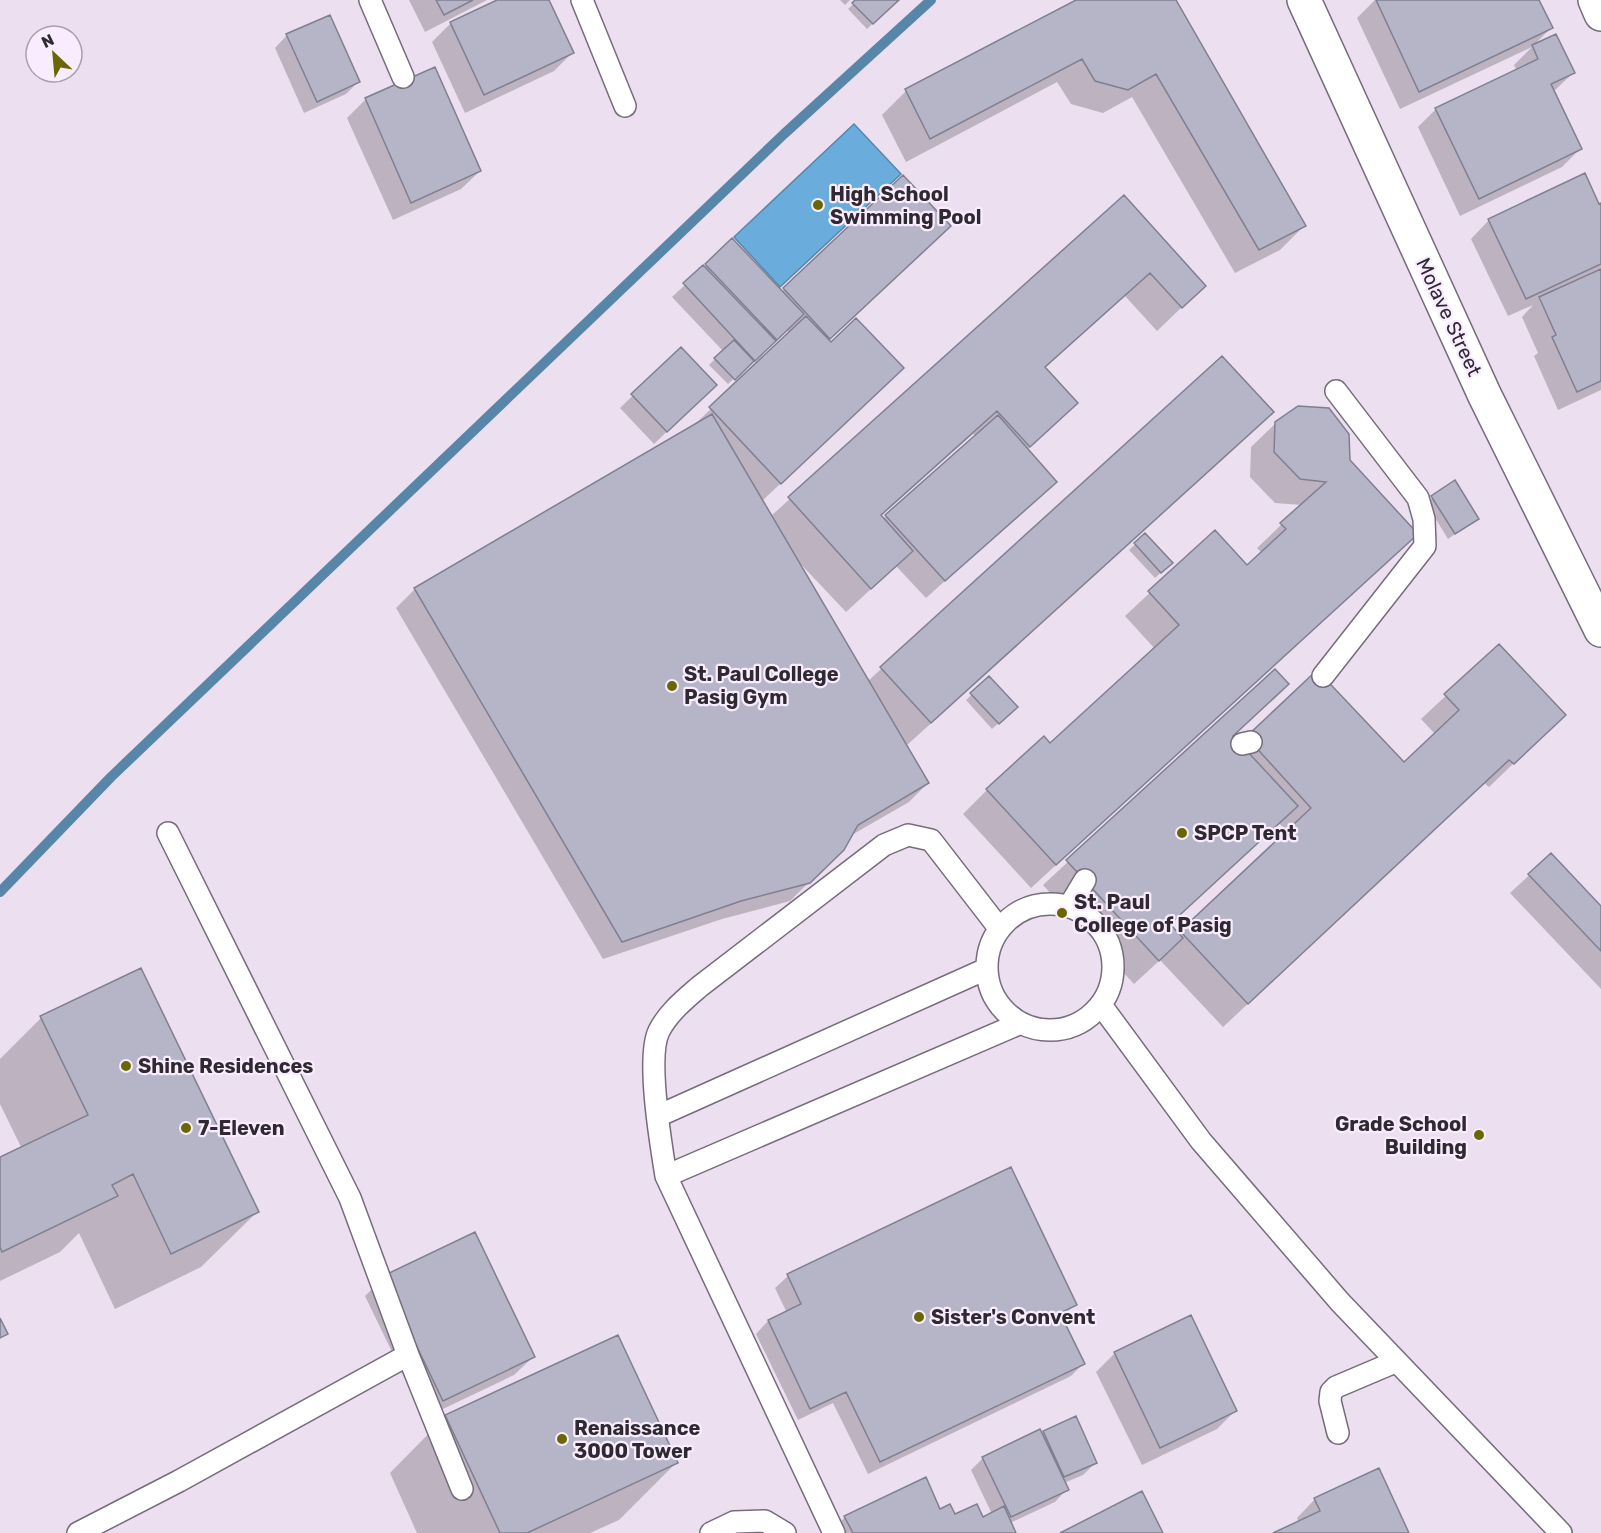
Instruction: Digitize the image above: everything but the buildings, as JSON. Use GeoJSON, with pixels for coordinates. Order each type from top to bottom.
{"type":"FeatureCollection","features":[{"type":"Feature","properties":{"kind":"street","name":"Molave Street"},"geometry":{"type":"LineString","coordinates":[[1304,0],[1485,396],[1601,630]]}},
{"type":"Feature","properties":{"kind":"street"},"geometry":{"type":"LineString","coordinates":[[1595,0],[1601,14]]}},
{"type":"Feature","properties":{"kind":"lane"},"geometry":{"type":"LineString","coordinates":[[370,0],[403,77]]}},
{"type":"Feature","properties":{"kind":"lane"},"geometry":{"type":"LineString","coordinates":[[582,0],[625,106]]}},
{"type":"Feature","properties":{"kind":"lane"},"geometry":{"type":"LineString","coordinates":[[1323,676],[1425,546],[1424,519],[1418,498],[1336,391]]}},
{"type":"Feature","properties":{"kind":"lane"},"geometry":{"type":"LineString","coordinates":[[168,833],[350,1198],[408,1355],[462,1489]]}},
{"type":"Feature","properties":{"kind":"lane"},"geometry":{"type":"LineString","coordinates":[[834,1533],[666,1176],[658,1116],[653,1054],[655,1044],[662,1025],[677,1006],[884,845],[908,835],[931,840],[999,928]]}},
{"type":"Feature","properties":{"kind":"lane"},"geometry":{"type":"LineString","coordinates":[[1070,905],[1085,880]]}},
{"type":"Feature","properties":{"kind":"lane"},"geometry":{"type":"LineString","coordinates":[[1037,904],[1070,905],[1098,923],[1110,942],[1114,963],[1111,985],[1101,1005],[1085,1020],[1064,1029],[1042,1030],[1020,1023],[1003,1010],[991,991],[986,969],[989,948],[999,928],[1016,913],[1037,904]]}},
{"type":"Feature","properties":{"kind":"lane"},"geometry":{"type":"LineString","coordinates":[[658,1116],[986,969]]}},
{"type":"Feature","properties":{"kind":"lane"},"geometry":{"type":"LineString","coordinates":[[1101,1005],[1201,1141],[1340,1302],[1561,1533]]}},
{"type":"Feature","properties":{"kind":"lane"},"geometry":{"type":"LineString","coordinates":[[666,1176],[1020,1023]]}},
{"type":"Feature","properties":{"kind":"lane"},"geometry":{"type":"LineString","coordinates":[[78,1533],[179,1481],[408,1355]]}},
{"type":"Feature","properties":{"kind":"lane"},"geometry":{"type":"LineString","coordinates":[[1338,1433],[1330,1392],[1336,1387],[1395,1362]]}},
{"type":"Feature","properties":{"kind":"lane"},"geometry":{"type":"LineString","coordinates":[[711,1533],[734,1522],[765,1521],[785,1533]]}},
{"type":"Feature","properties":{"kind":"water","name":"High School Swimming Pool"},"geometry":{"type":"Polygon","coordinates":[[[854,124],[901,174],[780,287],[734,237],[854,124]]]}},
{"type":"Feature","properties":{"kind":"waterway"},"geometry":{"type":"LineString","coordinates":[[0,892],[111,777],[784,134],[931,0]]}},
{"type":"Feature","properties":{"kind":"place","name":"High School Swimming Pool"},"geometry":{"type":"Point","coordinates":[818,205]}},
{"type":"Feature","properties":{"kind":"place","name":"St. Paul College Pasig Gym"},"geometry":{"type":"Point","coordinates":[672,686]}},
{"type":"Feature","properties":{"kind":"place","name":"SPCP Tent"},"geometry":{"type":"Point","coordinates":[1182,833]}},
{"type":"Feature","properties":{"kind":"place","name":"St. Paul College of Pasig"},"geometry":{"type":"Point","coordinates":[1062,913]}},
{"type":"Feature","properties":{"kind":"place","name":"Shine Residences"},"geometry":{"type":"Point","coordinates":[126,1066]}},
{"type":"Feature","properties":{"kind":"place","name":"7-Eleven"},"geometry":{"type":"Point","coordinates":[186,1128]}},
{"type":"Feature","properties":{"kind":"place","name":"Grade School Building"},"geometry":{"type":"Point","coordinates":[1479,1135]}},
{"type":"Feature","properties":{"kind":"place","name":"Sister's Convent"},"geometry":{"type":"Point","coordinates":[919,1317]}},
{"type":"Feature","properties":{"kind":"place","name":"Renaissance 3000 Tower"},"geometry":{"type":"Point","coordinates":[562,1439]}}]}
